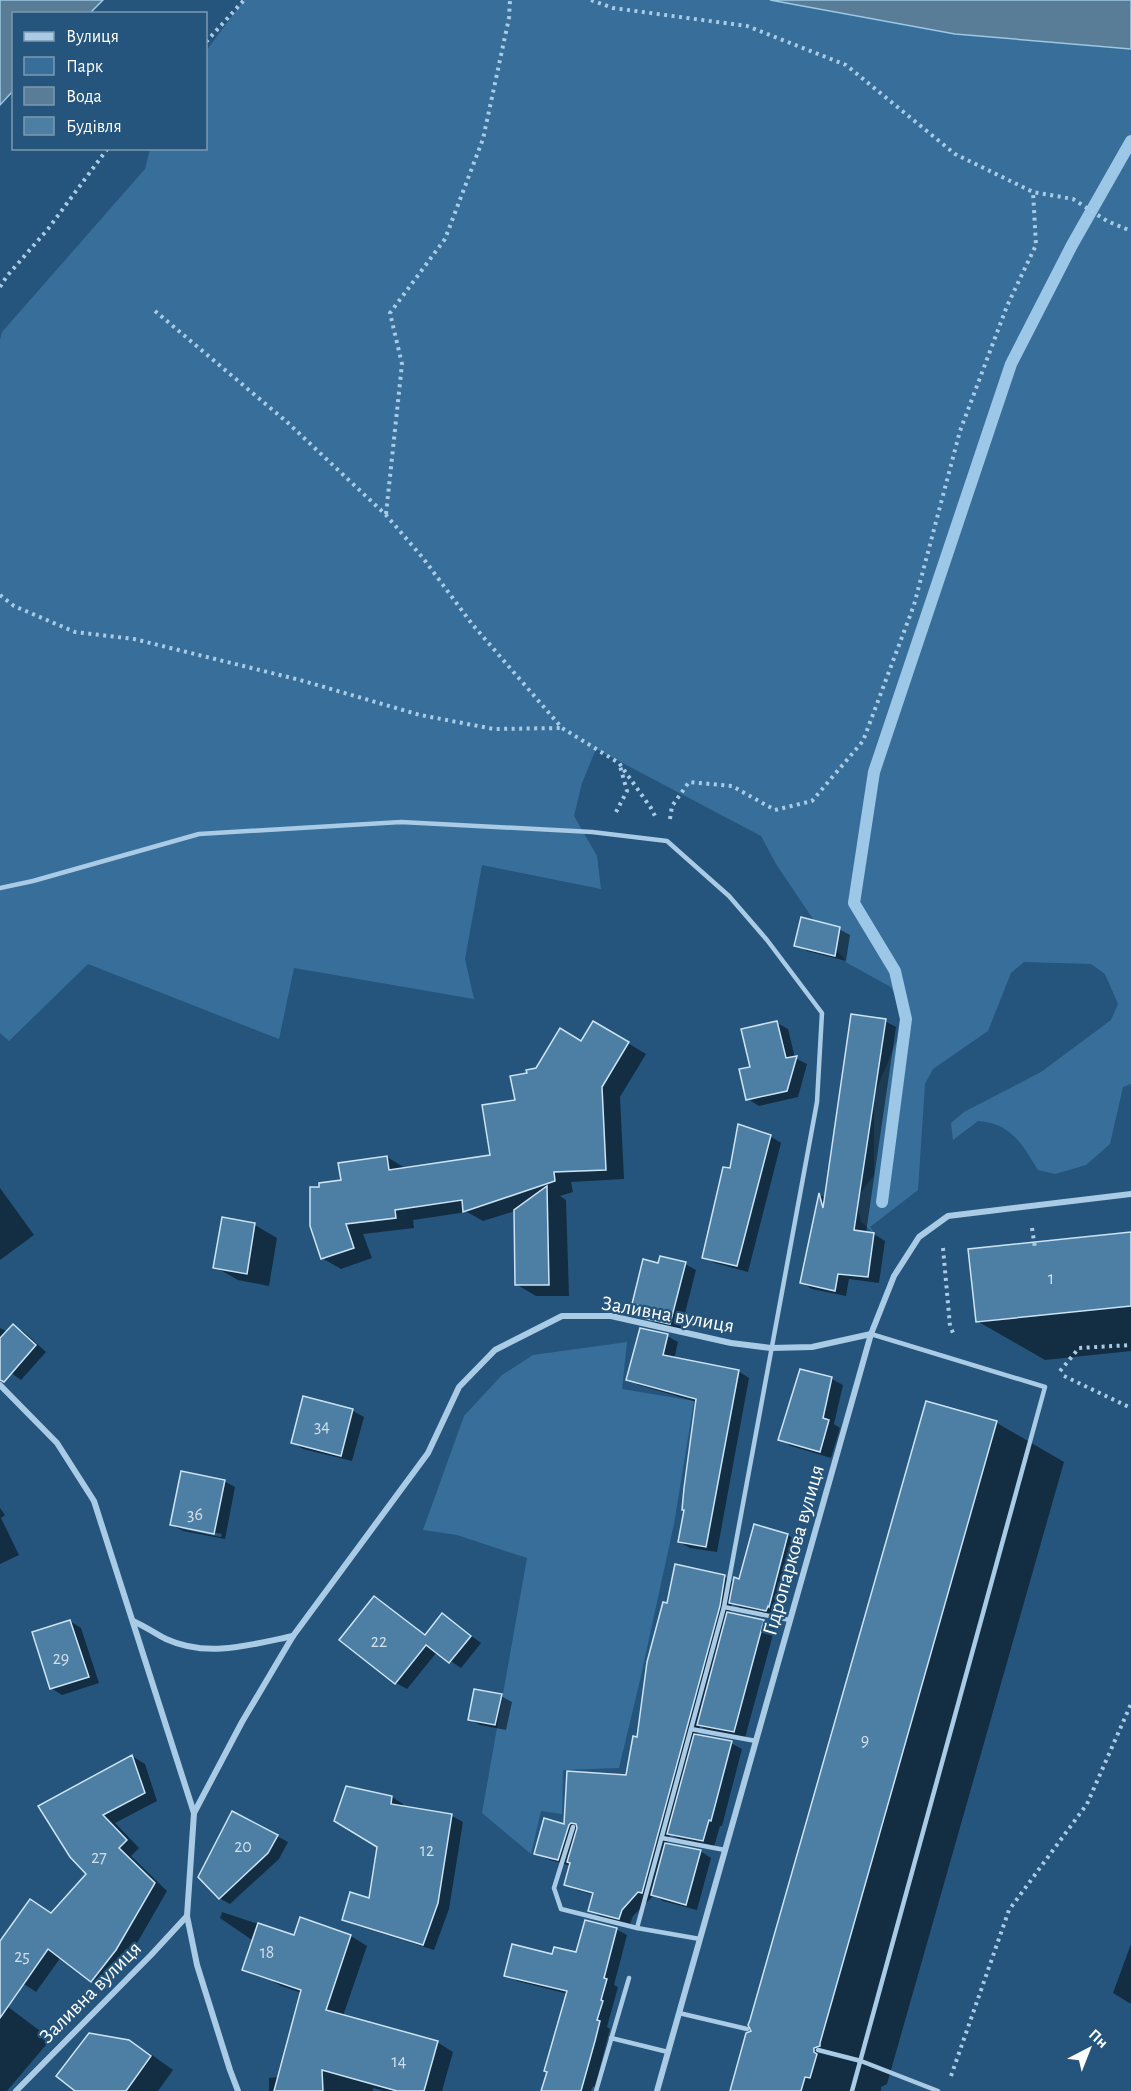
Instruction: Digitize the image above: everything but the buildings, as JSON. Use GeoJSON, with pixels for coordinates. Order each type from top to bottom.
{"type":"FeatureCollection","features":[{"type":"Feature","properties":{"kind":"street","name":"Гідропаркова вулиця"},"geometry":{"type":"LineString","coordinates":[[657,2091],[871,1334],[894,1276],[919,1237],[948,1216],[1131,1194]]}},
{"type":"Feature","properties":{"kind":"street","name":"Заливна вулиця"},"geometry":{"type":"LineString","coordinates":[[194,1813],[242,1722],[293,1636],[429,1454],[459,1387],[495,1350],[562,1316],[611,1316],[731,1343],[771,1348],[812,1347],[871,1334]]}},
{"type":"Feature","properties":{"kind":"street","name":"Заливна вулиця"},"geometry":{"type":"LineString","coordinates":[[0,1385],[57,1443],[94,1501],[194,1813],[187,1916],[197,1965],[238,2091]]}},
{"type":"Feature","properties":{"kind":"street"},"geometry":{"type":"LineString","coordinates":[[133,1621],[167,1639],[192,1647],[215,1650],[239,1648],[293,1636]]}},
{"type":"Feature","properties":{"kind":"street","name":"Заливна вулиця"},"geometry":{"type":"LineString","coordinates":[[16,2091],[187,1916]]}},
{"type":"Feature","properties":{"kind":"lane"},"geometry":{"type":"LineString","coordinates":[[0,888],[33,881],[199,834],[401,822],[592,832],[667,841],[729,896],[767,940],[822,1013],[817,1102],[724,1607],[637,1928]]}},
{"type":"Feature","properties":{"kind":"lane"},"geometry":{"type":"LineString","coordinates":[[852,2091],[1045,1387],[871,1334]]}},
{"type":"Feature","properties":{"kind":"lane"},"geometry":{"type":"LineString","coordinates":[[724,1607],[790,1620]]}},
{"type":"Feature","properties":{"kind":"lane"},"geometry":{"type":"LineString","coordinates":[[691,1729],[756,1741]]}},
{"type":"Feature","properties":{"kind":"lane"},"geometry":{"type":"LineString","coordinates":[[573,1827],[554,1888],[561,1909],[637,1928],[700,1940]]}},
{"type":"Feature","properties":{"kind":"lane"},"geometry":{"type":"LineString","coordinates":[[662,1838],[725,1850]]}},
{"type":"Feature","properties":{"kind":"lane"},"geometry":{"type":"LineString","coordinates":[[596,2091],[629,1978]]}},
{"type":"Feature","properties":{"kind":"lane"},"geometry":{"type":"LineString","coordinates":[[679,2013],[747,2029]]}},
{"type":"Feature","properties":{"kind":"lane"},"geometry":{"type":"LineString","coordinates":[[611,2038],[668,2052]]}},
{"type":"Feature","properties":{"kind":"lane"},"geometry":{"type":"LineString","coordinates":[[818,2050],[861,2061],[938,2091]]}},
{"type":"Feature","properties":{"kind":"path"},"geometry":{"type":"LineString","coordinates":[[207,41],[244,0]]}},
{"type":"Feature","properties":{"kind":"path"},"geometry":{"type":"LineString","coordinates":[[386,515],[402,364],[390,313],[445,239],[483,139],[509,18],[510,0]]}},
{"type":"Feature","properties":{"kind":"path"},"geometry":{"type":"LineString","coordinates":[[591,0],[614,8],[747,26],[846,65],[954,154],[1033,192],[1073,199],[1107,221],[1131,231]]}},
{"type":"Feature","properties":{"kind":"path"},"geometry":{"type":"LineString","coordinates":[[0,287],[107,150]]}},
{"type":"Feature","properties":{"kind":"path"},"geometry":{"type":"LineString","coordinates":[[667,841],[672,806],[689,782],[732,786],[774,810],[812,801],[863,741],[914,605],[960,431],[1007,306],[1036,245],[1033,192]]}},
{"type":"Feature","properties":{"kind":"path"},"geometry":{"type":"LineString","coordinates":[[155,311],[287,422],[386,515],[423,558],[472,624],[562,728],[619,763],[651,808],[667,841]]}},
{"type":"Feature","properties":{"kind":"path"},"geometry":{"type":"LineString","coordinates":[[0,595],[14,606],[75,632],[134,639],[300,680],[420,715],[494,729],[562,728]]}},
{"type":"Feature","properties":{"kind":"path"},"geometry":{"type":"LineString","coordinates":[[592,832],[614,815],[627,791],[619,763]]}},
{"type":"Feature","properties":{"kind":"path"},"geometry":{"type":"LineString","coordinates":[[1031,1221],[1035,1248]]}},
{"type":"Feature","properties":{"kind":"path"},"geometry":{"type":"LineString","coordinates":[[946,1239],[943,1248],[950,1326],[961,1343]]}},
{"type":"Feature","properties":{"kind":"path"},"geometry":{"type":"LineString","coordinates":[[1045,1387],[1079,1348],[1131,1345]]}},
{"type":"Feature","properties":{"kind":"path"},"geometry":{"type":"LineString","coordinates":[[1058,1372],[1131,1408]]}},
{"type":"Feature","properties":{"kind":"path"},"geometry":{"type":"LineString","coordinates":[[950,2080],[1009,1910],[1087,1804],[1131,1704]]}},
{"type":"Feature","properties":{"kind":"green space"},"geometry":{"type":"Polygon","coordinates":[[[244,0],[770,0],[955,34],[1131,49],[1131,1084],[1123,1087],[1110,1144],[1086,1165],[1055,1174],[1038,1170],[1014,1136],[999,1126],[989,1123],[978,1121],[953,1140],[951,1123],[964,1112],[1041,1072],[1111,1020],[1118,1004],[1105,974],[1091,964],[1024,962],[1011,973],[988,1031],[933,1069],[925,1084],[918,1190],[870,1227],[876,1235],[861,1222],[856,1199],[874,1175],[874,1095],[906,1019],[891,987],[847,963],[817,925],[776,864],[761,836],[596,749],[582,783],[574,816],[597,856],[601,889],[482,865],[465,959],[474,999],[294,968],[279,1039],[88,964],[9,1041],[0,1033],[0,340],[2,332],[145,169],[150,150],[207,150],[207,50],[244,0]]]}},
{"type":"Feature","properties":{"kind":"green space"},"geometry":{"type":"Polygon","coordinates":[[[627,1342],[622,1389],[694,1401],[674,1524],[619,1768],[563,1770],[562,1814],[541,1811],[531,1854],[482,1813],[527,1558],[457,1535],[423,1530],[464,1416],[502,1375],[533,1355],[627,1342]]]}},
{"type":"Feature","properties":{"kind":"water"},"geometry":{"type":"Polygon","coordinates":[[[0,0],[103,0],[91,12],[12,12],[12,92],[0,105],[0,0]]]}},
{"type":"Feature","properties":{"kind":"water"},"geometry":{"type":"Polygon","coordinates":[[[770,0],[1131,0],[1131,49],[955,34],[770,0]]]}},
{"type":"Feature","properties":{"kind":"waterway"},"geometry":{"type":"LineString","coordinates":[[882,1202],[906,1019],[895,971],[854,903],[874,772],[1011,364],[1072,245],[1131,141]]}}]}
